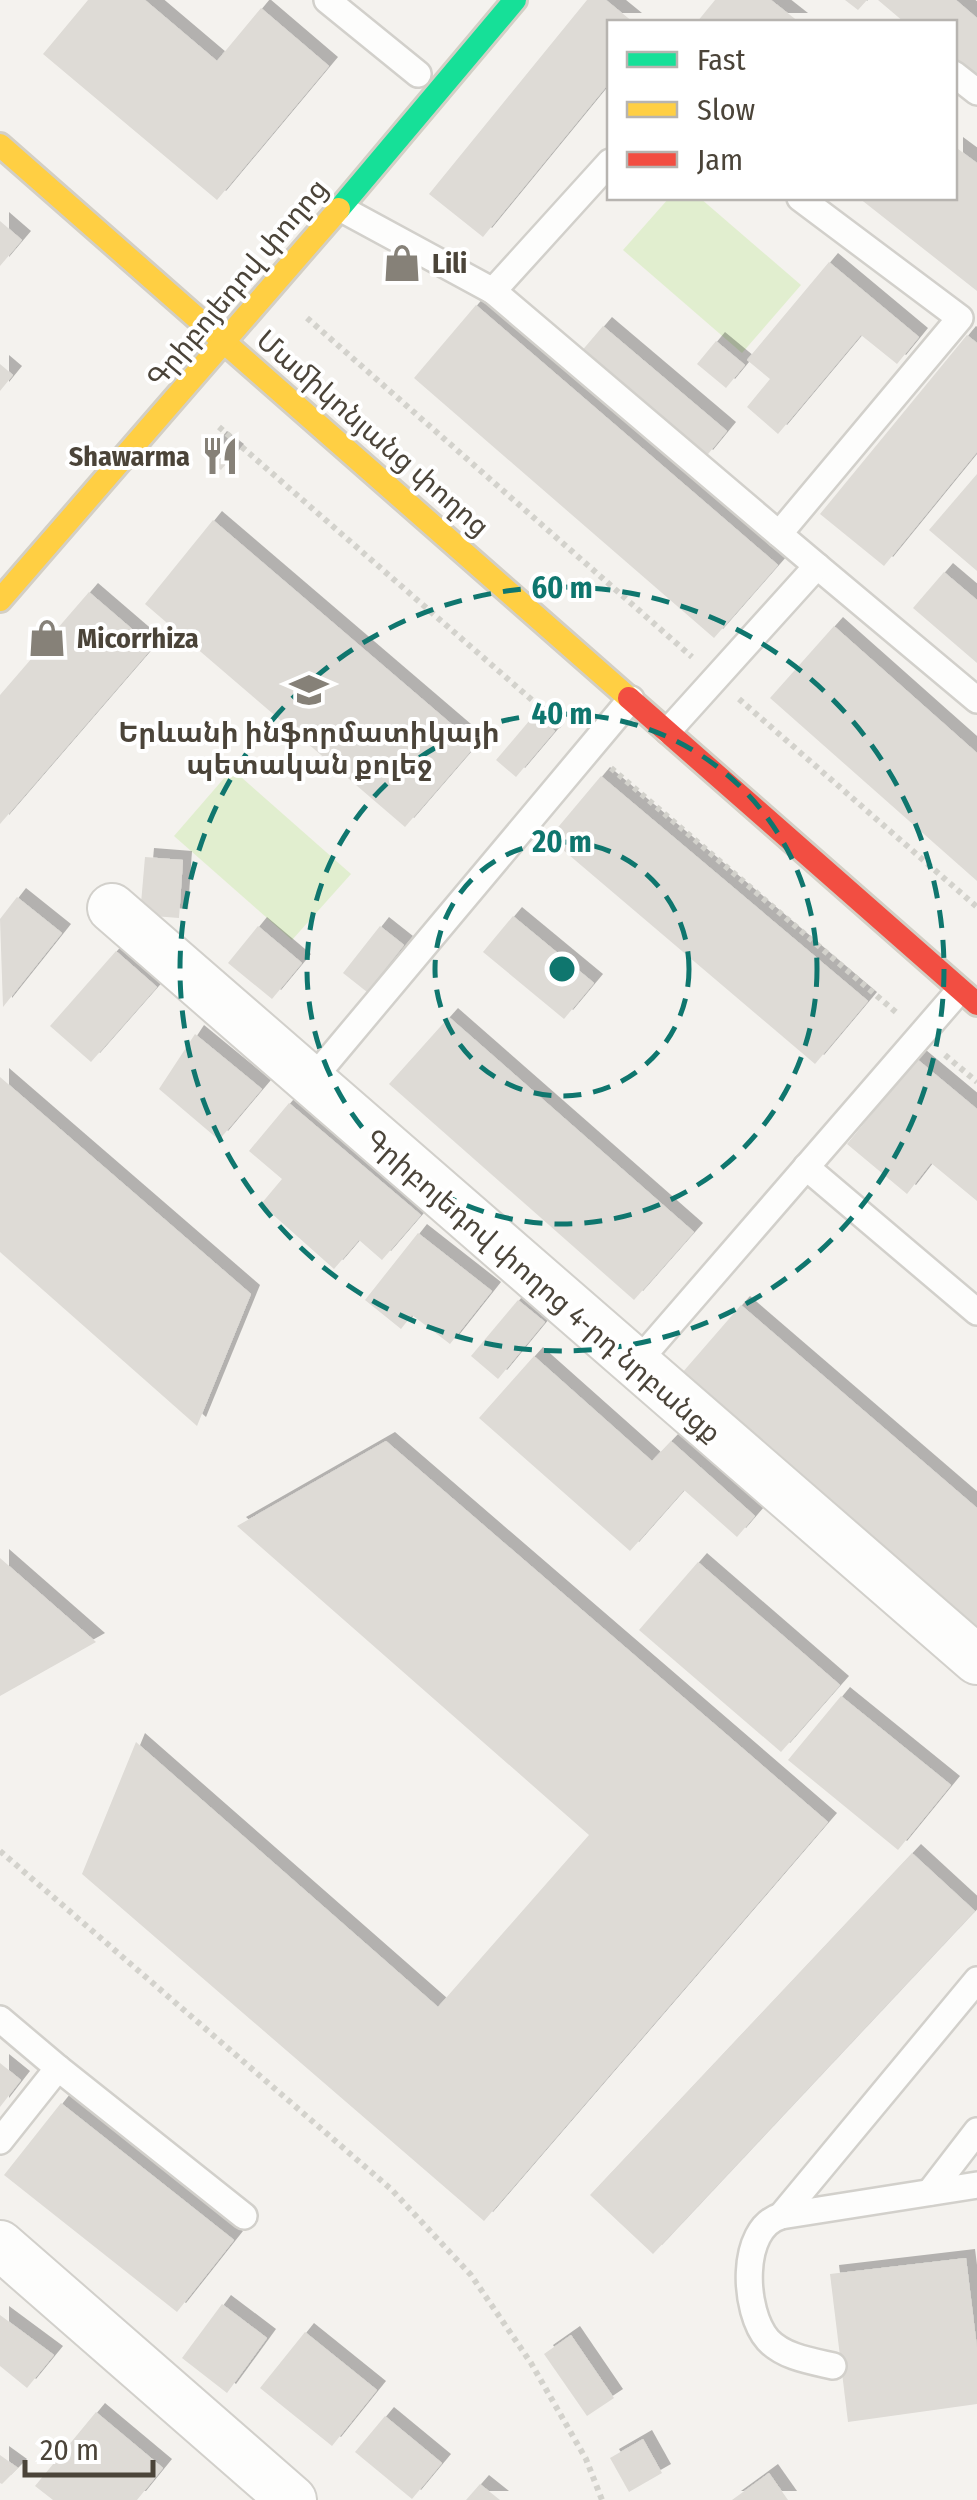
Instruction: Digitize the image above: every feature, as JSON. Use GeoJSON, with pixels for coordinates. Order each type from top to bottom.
{"type":"FeatureCollection","features":[{"type":"Feature","properties":{"kind":"street","name":"Գրիբոյեդով փողոց"},"geometry":{"type":"LineString","coordinates":[[0,600],[219,350],[515,0]]}},
{"type":"Feature","properties":{"kind":"street","name":"Մամիկոնյանց փողոց"},"geometry":{"type":"LineString","coordinates":[[0,145],[205,327],[219,350],[964,1002]]}},
{"type":"Feature","properties":{"kind":"street","name":"Մամիկոնյանց փողոց"},"geometry":{"type":"LineString","coordinates":[[0,169],[205,327]]}},
{"type":"Feature","properties":{"kind":"street","name":"Գրիբոյեդով փողոց"},"geometry":{"type":"LineString","coordinates":[[0,566],[205,327]]}},
{"type":"Feature","properties":{"kind":"street","name":"Մամիկոնյանց փողոց"},"geometry":{"type":"LineString","coordinates":[[626,705],[668,731],[964,1002],[977,1021]]}},
{"type":"Feature","properties":{"kind":"street","name":"Գրիբոյեդով փողոց 4-րդ նրբանցք"},"geometry":{"type":"LineString","coordinates":[[112,908],[634,1366],[977,1660]]}},
{"type":"Feature","properties":{"kind":"street"},"geometry":{"type":"LineString","coordinates":[[0,2245],[264,2491]]}},
{"type":"Feature","properties":{"kind":"lane"},"geometry":{"type":"LineString","coordinates":[[327,0],[418,74]]}},
{"type":"Feature","properties":{"kind":"lane"},"geometry":{"type":"LineString","coordinates":[[957,76],[977,92]]}},
{"type":"Feature","properties":{"kind":"lane"},"geometry":{"type":"LineString","coordinates":[[494,291],[607,165]]}},
{"type":"Feature","properties":{"kind":"lane"},"geometry":{"type":"LineString","coordinates":[[779,534],[960,318],[803,200]]}},
{"type":"Feature","properties":{"kind":"lane"},"geometry":{"type":"LineString","coordinates":[[340,208],[494,291],[977,700]]}},
{"type":"Feature","properties":{"kind":"lane"},"geometry":{"type":"LineString","coordinates":[[668,731],[817,566]]}},
{"type":"Feature","properties":{"kind":"lane"},"geometry":{"type":"LineString","coordinates":[[310,1082],[626,705]]}},
{"type":"Feature","properties":{"kind":"lane"},"geometry":{"type":"LineString","coordinates":[[634,1366],[806,1166],[964,1002]]}},
{"type":"Feature","properties":{"kind":"lane"},"geometry":{"type":"LineString","coordinates":[[806,1166],[977,1312]]}},
{"type":"Feature","properties":{"kind":"lane"},"geometry":{"type":"LineString","coordinates":[[833,2366],[791,2355],[769,2342],[754,2318],[752,2246],[760,2229],[781,2216],[977,1980]]}},
{"type":"Feature","properties":{"kind":"lane"},"geometry":{"type":"LineString","coordinates":[[0,2019],[244,2216]]}},
{"type":"Feature","properties":{"kind":"lane"},"geometry":{"type":"LineString","coordinates":[[0,2142],[58,2068]]}},
{"type":"Feature","properties":{"kind":"lane"},"geometry":{"type":"LineString","coordinates":[[930,2192],[977,2131]]}},
{"type":"Feature","properties":{"kind":"lane"},"geometry":{"type":"LineString","coordinates":[[781,2216],[977,2185]]}},
{"type":"Feature","properties":{"kind":"path"},"geometry":{"type":"LineString","coordinates":[[303,314],[977,907]]}},
{"type":"Feature","properties":{"kind":"path"},"geometry":{"type":"LineString","coordinates":[[0,1851],[392,2190],[471,2276],[531,2363],[586,2459],[602,2500]]}},
{"type":"Feature","properties":{"kind":"green space"},"geometry":{"type":"Polygon","coordinates":[[[667,200],[702,200],[801,285],[742,353],[623,250],[667,200]]]}},
{"type":"Feature","properties":{"kind":"green space"},"geometry":{"type":"Polygon","coordinates":[[[232,769],[351,874],[292,940],[174,836],[232,769]]]}},
{"type":"Feature","properties":{"kind":"building"},"geometry":{"type":"Polygon","coordinates":[[[88,0],[145,0],[217,61],[261,8],[329,66],[217,200],[43,54],[88,0]]]}},
{"type":"Feature","properties":{"kind":"building"},"geometry":{"type":"Polygon","coordinates":[[[587,0],[606,0],[631,20],[607,20],[607,86],[483,237],[429,194],[587,0]]]}},
{"type":"Feature","properties":{"kind":"building"},"geometry":{"type":"Polygon","coordinates":[[[715,0],[771,0],[796,20],[699,20],[715,0]]]}},
{"type":"Feature","properties":{"kind":"building"},"geometry":{"type":"Polygon","coordinates":[[[845,0],[867,0],[858,10],[845,0]]]}},
{"type":"Feature","properties":{"kind":"building"},"geometry":{"type":"Polygon","coordinates":[[[878,0],[956,0],[977,18],[977,83],[957,66],[957,20],[902,20],[878,0]]]}},
{"type":"Feature","properties":{"kind":"building"},"geometry":{"type":"Polygon","coordinates":[[[957,148],[977,163],[977,291],[862,200],[957,200],[957,148]]]}},
{"type":"Feature","properties":{"kind":"building"},"geometry":{"type":"Polygon","coordinates":[[[0,221],[22,240],[0,266],[0,221]]]}},
{"type":"Feature","properties":{"kind":"building"},"geometry":{"type":"Polygon","coordinates":[[[829,262],[919,337],[897,364],[861,335],[778,434],[747,407],[770,379],[747,360],[829,262]]]}},
{"type":"Feature","properties":{"kind":"building"},"geometry":{"type":"Polygon","coordinates":[[[476,305],[778,565],[714,638],[414,378],[476,305]]]}},
{"type":"Feature","properties":{"kind":"building"},"geometry":{"type":"Polygon","coordinates":[[[603,326],[727,431],[704,459],[580,353],[603,326]]]}},
{"type":"Feature","properties":{"kind":"building"},"geometry":{"type":"Polygon","coordinates":[[[967,335],[977,343],[977,452],[884,566],[820,514],[967,335]]]}},
{"type":"Feature","properties":{"kind":"building"},"geometry":{"type":"Polygon","coordinates":[[[716,341],[745,365],[726,388],[697,364],[716,341]]]}},
{"type":"Feature","properties":{"kind":"building"},"geometry":{"type":"Polygon","coordinates":[[[0,364],[13,375],[0,391],[0,364]]]}},
{"type":"Feature","properties":{"kind":"building"},"geometry":{"type":"Polygon","coordinates":[[[218,440],[235,453],[221,470],[204,457],[218,440]]]}},
{"type":"Feature","properties":{"kind":"building"},"geometry":{"type":"Polygon","coordinates":[[[977,474],[977,571],[929,530],[977,474]]]}},
{"type":"Feature","properties":{"kind":"building"},"geometry":{"type":"Polygon","coordinates":[[[213,520],[476,745],[405,827],[145,604],[213,520]]]}},
{"type":"Feature","properties":{"kind":"building"},"geometry":{"type":"Polygon","coordinates":[[[944,572],[977,600],[977,663],[913,608],[944,572]]]}},
{"type":"Feature","properties":{"kind":"building"},"geometry":{"type":"Polygon","coordinates":[[[89,592],[153,647],[0,824],[0,695],[89,592]]]}},
{"type":"Feature","properties":{"kind":"building"},"geometry":{"type":"Polygon","coordinates":[[[834,626],[977,753],[977,881],[770,698],[834,626]]]}},
{"type":"Feature","properties":{"kind":"building"},"geometry":{"type":"Polygon","coordinates":[[[535,714],[555,731],[516,777],[496,760],[535,714]]]}},
{"type":"Feature","properties":{"kind":"building"},"geometry":{"type":"Polygon","coordinates":[[[601,776],[868,1001],[815,1064],[549,838],[601,776]]]}},
{"type":"Feature","properties":{"kind":"building"},"geometry":{"type":"Polygon","coordinates":[[[145,857],[183,860],[179,918],[140,915],[145,857]]]}},
{"type":"Feature","properties":{"kind":"building"},"geometry":{"type":"Polygon","coordinates":[[[17,897],[62,933],[3,1007],[0,919],[17,897]]]}},
{"type":"Feature","properties":{"kind":"building"},"geometry":{"type":"Polygon","coordinates":[[[513,916],[594,983],[564,1019],[483,952],[513,916]]]}},
{"type":"Feature","properties":{"kind":"building"},"geometry":{"type":"Polygon","coordinates":[[[258,926],[302,963],[272,999],[228,963],[258,926]]]}},
{"type":"Feature","properties":{"kind":"building"},"geometry":{"type":"Polygon","coordinates":[[[380,926],[404,945],[367,992],[343,973],[380,926]]]}},
{"type":"Feature","properties":{"kind":"building"},"geometry":{"type":"Polygon","coordinates":[[[116,951],[157,987],[91,1062],[50,1026],[116,951]]]}},
{"type":"Feature","properties":{"kind":"building"},"geometry":{"type":"Polygon","coordinates":[[[449,1017],[694,1232],[634,1300],[389,1084],[449,1017]]]}},
{"type":"Feature","properties":{"kind":"building"},"geometry":{"type":"Polygon","coordinates":[[[195,1034],[262,1089],[219,1140],[159,1089],[195,1034]]]}},
{"type":"Feature","properties":{"kind":"building"},"geometry":{"type":"Polygon","coordinates":[[[917,1059],[977,1109],[977,1201],[931,1163],[907,1194],[847,1144],[917,1059]]]}},
{"type":"Feature","properties":{"kind":"building"},"geometry":{"type":"Polygon","coordinates":[[[0,1077],[251,1294],[197,1426],[0,1252],[0,1077]]]}},
{"type":"Feature","properties":{"kind":"building"},"geometry":{"type":"Polygon","coordinates":[[[289,1103],[421,1215],[382,1260],[359,1240],[334,1269],[261,1204],[282,1179],[249,1151],[289,1103]]]}},
{"type":"Feature","properties":{"kind":"building"},"geometry":{"type":"Polygon","coordinates":[[[418,1233],[492,1291],[450,1344],[412,1315],[401,1329],[365,1300],[418,1233]]]}},
{"type":"Feature","properties":{"kind":"building"},"geometry":{"type":"Polygon","coordinates":[[[518,1300],[545,1322],[498,1379],[471,1356],[518,1300]]]}},
{"type":"Feature","properties":{"kind":"building"},"geometry":{"type":"Polygon","coordinates":[[[741,1305],[977,1508],[977,1626],[682,1373],[741,1305]]]}},
{"type":"Feature","properties":{"kind":"building"},"geometry":{"type":"Polygon","coordinates":[[[534,1356],[652,1461],[671,1441],[755,1516],[737,1537],[684,1490],[630,1551],[479,1418],[534,1356]]]}},
{"type":"Feature","properties":{"kind":"building"},"geometry":{"type":"Polygon","coordinates":[[[386,1441],[828,1822],[484,2221],[82,1874],[136,1742],[438,2007],[589,1835],[237,1526],[386,1441]]]}},
{"type":"Feature","properties":{"kind":"building"},"geometry":{"type":"Polygon","coordinates":[[[0,1558],[96,1642],[0,1696],[0,1558]]]}},
{"type":"Feature","properties":{"kind":"building"},"geometry":{"type":"Polygon","coordinates":[[[698,1562],[840,1685],[781,1752],[639,1630],[698,1562]]]}},
{"type":"Feature","properties":{"kind":"building"},"geometry":{"type":"Polygon","coordinates":[[[841,1696],[951,1785],[898,1850],[788,1760],[841,1696]]]}},
{"type":"Feature","properties":{"kind":"building"},"geometry":{"type":"Polygon","coordinates":[[[912,1853],[975,1911],[653,2254],[590,2195],[912,1853]]]}},
{"type":"Feature","properties":{"kind":"building"},"geometry":{"type":"Polygon","coordinates":[[[0,2063],[21,2080],[0,2107],[0,2063]]]}},
{"type":"Feature","properties":{"kind":"building"},"geometry":{"type":"Polygon","coordinates":[[[61,2103],[234,2240],[177,2312],[4,2175],[61,2103]]]}},
{"type":"Feature","properties":{"kind":"building"},"geometry":{"type":"Polygon","coordinates":[[[966,2258],[977,2347],[977,2404],[848,2422],[830,2274],[966,2258]]]}},
{"type":"Feature","properties":{"kind":"building"},"geometry":{"type":"Polygon","coordinates":[[[222,2304],[267,2338],[227,2393],[182,2358],[222,2304]]]}},
{"type":"Feature","properties":{"kind":"building"},"geometry":{"type":"Polygon","coordinates":[[[0,2315],[54,2355],[27,2388],[0,2366],[0,2315]]]}},
{"type":"Feature","properties":{"kind":"building"},"geometry":{"type":"Polygon","coordinates":[[[305,2332],[377,2390],[332,2446],[260,2388],[305,2332]]]}},
{"type":"Feature","properties":{"kind":"building"},"geometry":{"type":"Polygon","coordinates":[[[571,2335],[614,2398],[587,2416],[544,2354],[571,2335]]]}},
{"type":"Feature","properties":{"kind":"building"},"geometry":{"type":"Polygon","coordinates":[[[96,2412],[163,2468],[137,2500],[53,2500],[35,2486],[96,2412]]]}},
{"type":"Feature","properties":{"kind":"building"},"geometry":{"type":"Polygon","coordinates":[[[385,2416],[442,2463],[412,2499],[355,2452],[385,2416]]]}},
{"type":"Feature","properties":{"kind":"building"},"geometry":{"type":"Polygon","coordinates":[[[643,2439],[662,2473],[629,2492],[610,2458],[643,2439]]]}},
{"type":"Feature","properties":{"kind":"building"},"geometry":{"type":"Polygon","coordinates":[[[0,2455],[18,2468],[2,2484],[0,2483],[0,2455]]]}},
{"type":"Feature","properties":{"kind":"building"},"geometry":{"type":"Polygon","coordinates":[[[769,2473],[788,2500],[732,2500],[769,2473]]]}},
{"type":"Feature","properties":{"kind":"building"},"geometry":{"type":"Polygon","coordinates":[[[480,2484],[500,2500],[466,2500],[480,2484]]]}},
{"type":"Feature","properties":{"kind":"traffic: fast"},"geometry":{"type":"LineString","coordinates":[[339,209],[515,0]]}},
{"type":"Feature","properties":{"kind":"traffic: slow"},"geometry":{"type":"LineString","coordinates":[[0,145],[629,698]]}},
{"type":"Feature","properties":{"kind":"traffic: slow"},"geometry":{"type":"LineString","coordinates":[[0,600],[339,209]]}},
{"type":"Feature","properties":{"kind":"traffic: jam"},"geometry":{"type":"LineString","coordinates":[[629,698],[977,1004]]}},
{"type":"Feature","properties":{"kind":"place","name":"Lili"},"geometry":{"type":"Point","coordinates":[402,263]}},
{"type":"Feature","properties":{"kind":"place","name":"Shawarma"},"geometry":{"type":"Point","coordinates":[220,456]}},
{"type":"Feature","properties":{"kind":"place","name":"Micorrhiza"},"geometry":{"type":"Point","coordinates":[47,638]}},
{"type":"Feature","properties":{"kind":"place","name":"Երևանի ինֆորմատիկայի պետական քոլեջ"},"geometry":{"type":"Point","coordinates":[309,690]}}]}
